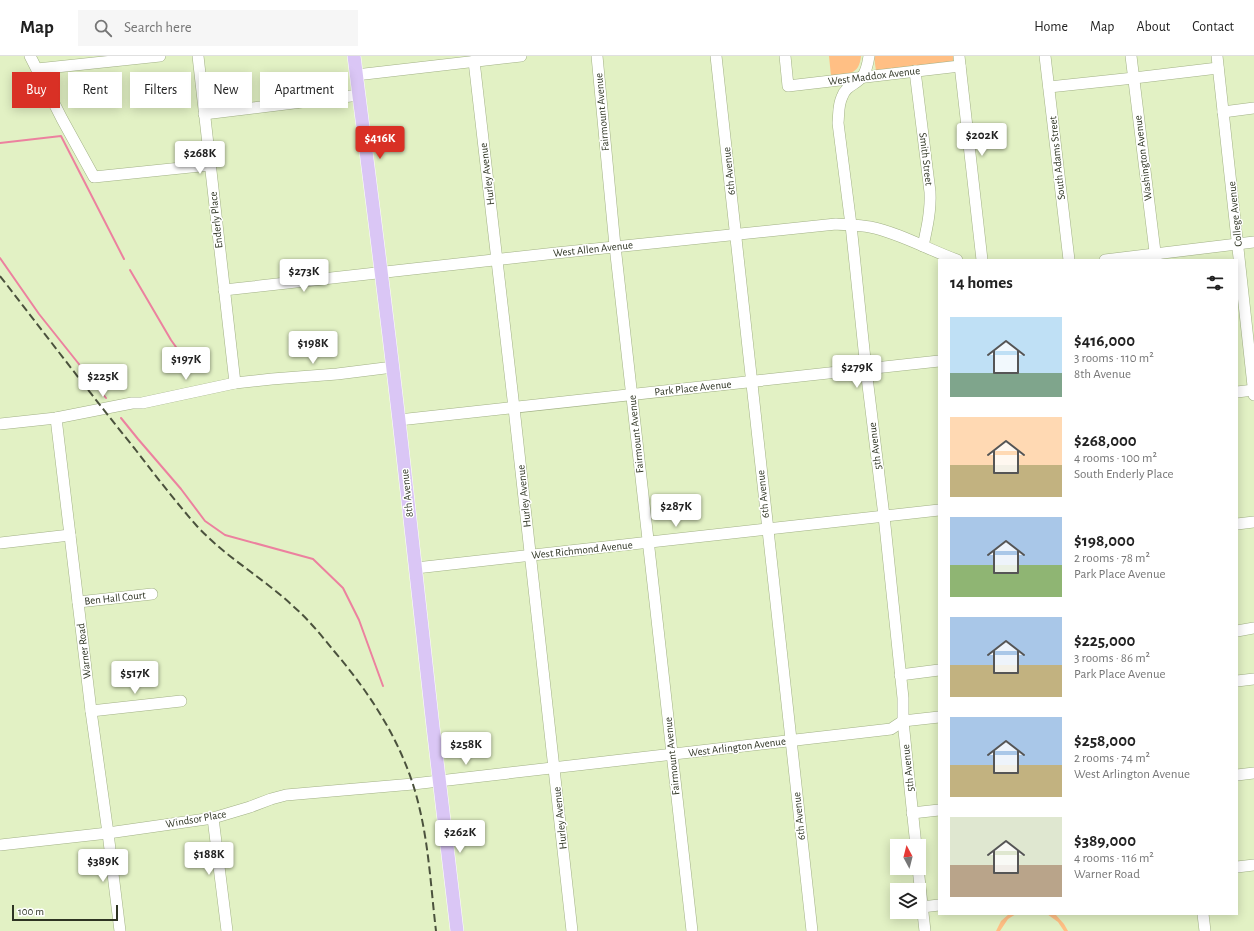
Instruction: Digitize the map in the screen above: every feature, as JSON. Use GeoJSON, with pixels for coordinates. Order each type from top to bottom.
{"type":"FeatureCollection","features":[{"type":"Feature","properties":{"kind":"main road","name":"8th Avenue"},"geometry":{"type":"LineString","coordinates":[[354,56],[382,272],[416,568],[438,781],[457,931]]}},
{"type":"Feature","properties":{"kind":"street"},"geometry":{"type":"LineString","coordinates":[[30,56],[94,177],[210,165]]}},
{"type":"Feature","properties":{"kind":"street"},"geometry":{"type":"LineString","coordinates":[[37,69],[76,60],[160,56]]}},
{"type":"Feature","properties":{"kind":"street","name":"Enderly Place"},"geometry":{"type":"LineString","coordinates":[[198,56],[235,383]]}},
{"type":"Feature","properties":{"kind":"street"},"geometry":{"type":"LineString","coordinates":[[356,75],[444,60],[474,61],[521,56]]}},
{"type":"Feature","properties":{"kind":"street","name":"Fairmount Avenue"},"geometry":{"type":"LineString","coordinates":[[597,56],[615,246],[692,931]]}},
{"type":"Feature","properties":{"kind":"street","name":"6th Avenue"},"geometry":{"type":"LineString","coordinates":[[716,56],[812,931]]}},
{"type":"Feature","properties":{"kind":"street","name":"West Maddox Avenue"},"geometry":{"type":"LineString","coordinates":[[785,56],[788,86],[915,71],[959,61]]}},
{"type":"Feature","properties":{"kind":"street"},"geometry":{"type":"LineString","coordinates":[[862,77],[867,66],[869,56]]}},
{"type":"Feature","properties":{"kind":"street","name":"South Adams Street"},"geometry":{"type":"LineString","coordinates":[[1045,56],[1069,259]]}},
{"type":"Feature","properties":{"kind":"street","name":"Washington Avenue"},"geometry":{"type":"LineString","coordinates":[[1131,56],[1155,257]]}},
{"type":"Feature","properties":{"kind":"street","name":"College Avenue"},"geometry":{"type":"LineString","coordinates":[[1217,56],[1254,392]]}},
{"type":"Feature","properties":{"kind":"street","name":"Hurley Avenue"},"geometry":{"type":"LineString","coordinates":[[474,61],[531,555],[572,931]]}},
{"type":"Feature","properties":{"kind":"street"},"geometry":{"type":"LineString","coordinates":[[959,61],[982,259]]}},
{"type":"Feature","properties":{"kind":"street"},"geometry":{"type":"LineString","coordinates":[[1049,87],[1218,68]]}},
{"type":"Feature","properties":{"kind":"street","name":"Smith Street"},"geometry":{"type":"LineString","coordinates":[[915,71],[931,205],[928,227],[923,246]]}},
{"type":"Feature","properties":{"kind":"street","name":"5th Avenue"},"geometry":{"type":"LineString","coordinates":[[862,77],[848,87],[842,96],[839,107],[838,123],[884,516],[915,839]]}},
{"type":"Feature","properties":{"kind":"street"},"geometry":{"type":"LineString","coordinates":[[204,114],[359,95]]}},
{"type":"Feature","properties":{"kind":"street"},"geometry":{"type":"LineString","coordinates":[[1223,112],[1254,108]]}},
{"type":"Feature","properties":{"kind":"street","name":"West Allen Avenue"},"geometry":{"type":"LineString","coordinates":[[224,290],[615,246],[836,224],[871,227],[954,259]]}},
{"type":"Feature","properties":{"kind":"street"},"geometry":{"type":"LineString","coordinates":[[1122,259],[1155,257],[1254,242]]}},
{"type":"Feature","properties":{"kind":"street","name":"Park Place Avenue"},"geometry":{"type":"LineString","coordinates":[[399,420],[938,361]]}},
{"type":"Feature","properties":{"kind":"street"},"geometry":{"type":"LineString","coordinates":[[0,424],[61,417],[132,403],[142,403],[235,383],[337,374],[393,367]]}},
{"type":"Feature","properties":{"kind":"street"},"geometry":{"type":"LineString","coordinates":[[1238,392],[1254,392]]}},
{"type":"Feature","properties":{"kind":"street","name":"Warner Road"},"geometry":{"type":"LineString","coordinates":[[61,417],[70,535],[91,711],[120,931]]}},
{"type":"Feature","properties":{"kind":"street","name":"West Richmond Avenue"},"geometry":{"type":"LineString","coordinates":[[416,568],[938,510]]}},
{"type":"Feature","properties":{"kind":"street"},"geometry":{"type":"LineString","coordinates":[[1238,524],[1254,522]]}},
{"type":"Feature","properties":{"kind":"street"},"geometry":{"type":"LineString","coordinates":[[0,543],[70,535]]}},
{"type":"Feature","properties":{"kind":"street","name":"Ben Hall Court"},"geometry":{"type":"LineString","coordinates":[[78,602],[152,594]]}},
{"type":"Feature","properties":{"kind":"street"},"geometry":{"type":"LineString","coordinates":[[1238,631],[1254,628]]}},
{"type":"Feature","properties":{"kind":"street"},"geometry":{"type":"LineString","coordinates":[[900,675],[938,670]]}},
{"type":"Feature","properties":{"kind":"street"},"geometry":{"type":"LineString","coordinates":[[1238,681],[1254,679]]}},
{"type":"Feature","properties":{"kind":"street"},"geometry":{"type":"LineString","coordinates":[[91,711],[181,702]]}},
{"type":"Feature","properties":{"kind":"street","name":"West Arlington Avenue"},"geometry":{"type":"LineString","coordinates":[[413,784],[891,729],[903,721],[938,717]]}},
{"type":"Feature","properties":{"kind":"street"},"geometry":{"type":"LineString","coordinates":[[1238,775],[1254,773]]}},
{"type":"Feature","properties":{"kind":"street","name":"Windsor Place"},"geometry":{"type":"LineString","coordinates":[[0,845],[213,818],[286,795],[413,784]]}},
{"type":"Feature","properties":{"kind":"street"},"geometry":{"type":"LineString","coordinates":[[912,813],[938,810]]}},
{"type":"Feature","properties":{"kind":"street"},"geometry":{"type":"LineString","coordinates":[[213,818],[227,931]]}},
{"type":"Feature","properties":{"kind":"street"},"geometry":{"type":"LineString","coordinates":[[1238,867],[1254,865]]}},
{"type":"Feature","properties":{"kind":"street"},"geometry":{"type":"LineString","coordinates":[[926,907],[938,905]]}},
{"type":"Feature","properties":{"kind":"street"},"geometry":{"type":"LineString","coordinates":[[1203,915],[1205,931]]}},
{"type":"Feature","properties":{"kind":"street"},"geometry":{"type":"LineString","coordinates":[[924,919],[925,931]]}},
{"type":"Feature","properties":{"kind":"shaded area"},"geometry":{"type":"Polygon","coordinates":[[[829,56],[861,56],[858,67],[852,72],[831,76],[829,56]]]}},
{"type":"Feature","properties":{"kind":"shaded area"},"geometry":{"type":"Polygon","coordinates":[[[874,56],[953,56],[953,62],[876,71],[874,56]]]}},
{"type":"Feature","properties":{"kind":"shaded area"},"geometry":{"type":"Polygon","coordinates":[[[1008,915],[1014,915],[1008,919],[1000,931],[996,931],[1001,921],[1008,915]]]}},
{"type":"Feature","properties":{"kind":"shaded area"},"geometry":{"type":"Polygon","coordinates":[[[1048,915],[1056,915],[1068,931],[1064,931],[1058,922],[1048,915]]]}},
{"type":"Feature","properties":{"kind":"waterway"},"geometry":{"type":"LineString","coordinates":[[0,143],[61,136],[124,259]]}},
{"type":"Feature","properties":{"kind":"waterway"},"geometry":{"type":"LineString","coordinates":[[0,258],[39,314],[106,398]]}},
{"type":"Feature","properties":{"kind":"waterway"},"geometry":{"type":"LineString","coordinates":[[130,270],[171,340],[193,371]]}},
{"type":"Feature","properties":{"kind":"waterway"},"geometry":{"type":"LineString","coordinates":[[121,418],[181,489],[205,521],[225,535],[313,559],[343,588],[359,620],[383,686]]}},
{"type":"Feature","properties":{"kind":"railway"},"geometry":{"type":"LineString","coordinates":[[0,276],[180,507],[219,547],[269,586],[304,616],[362,686],[396,743],[413,784],[419,806],[427,852],[436,931]]}}]}
